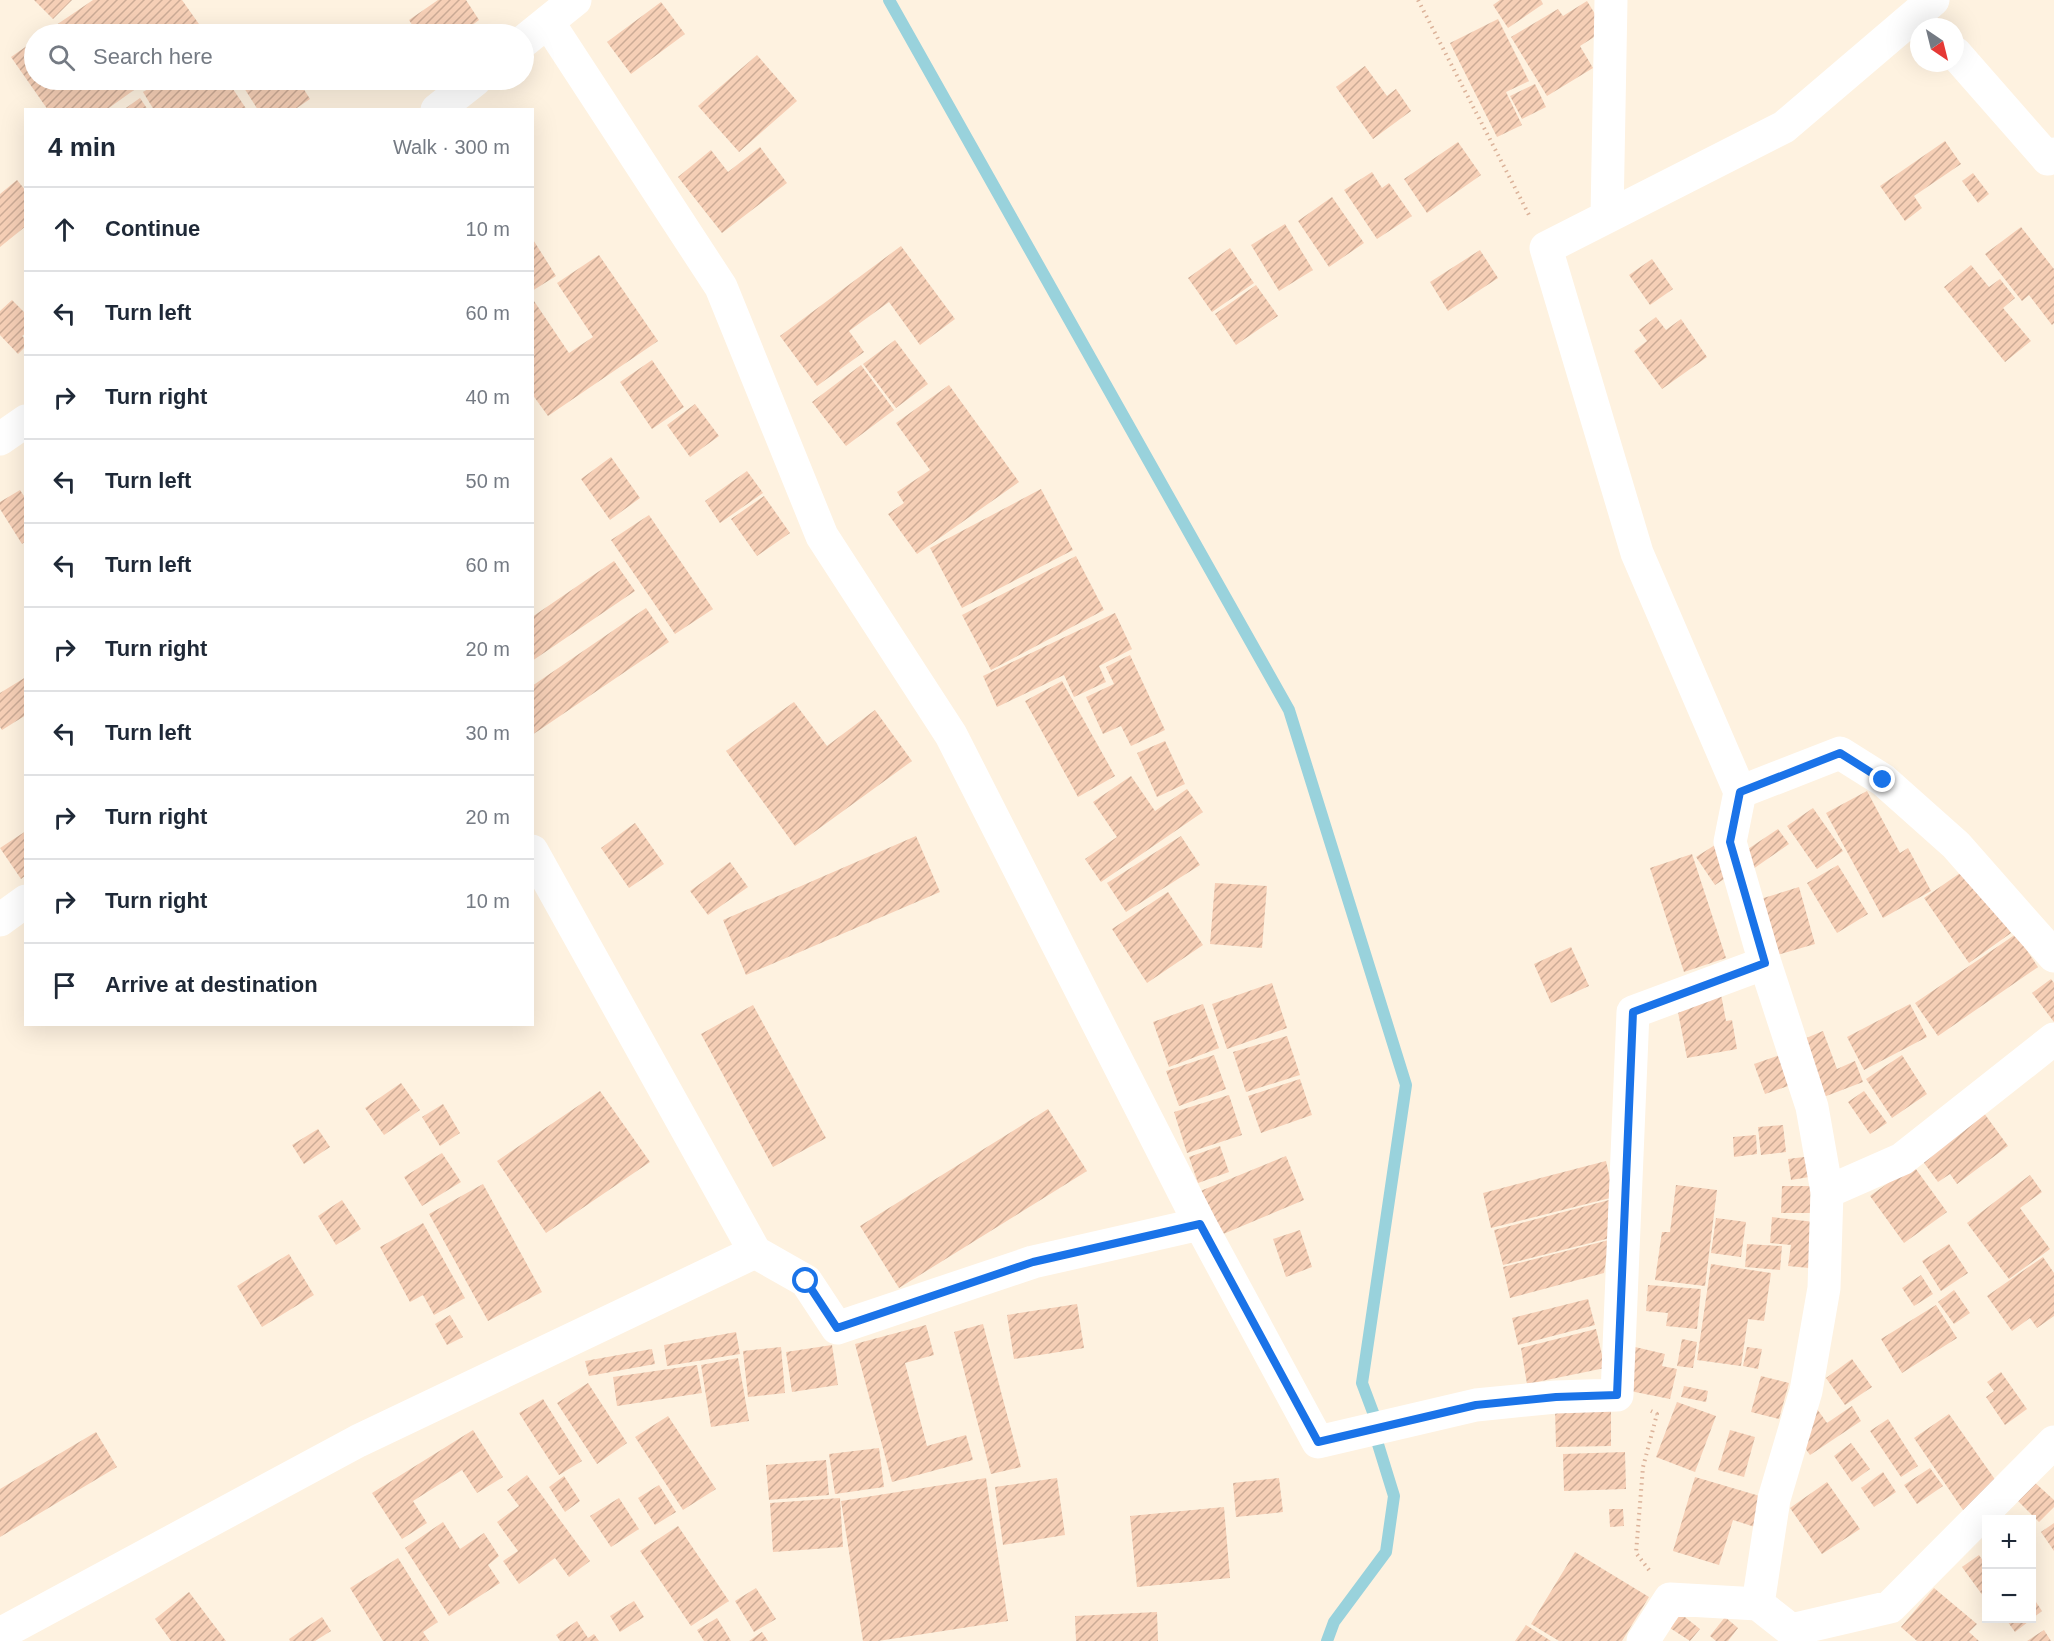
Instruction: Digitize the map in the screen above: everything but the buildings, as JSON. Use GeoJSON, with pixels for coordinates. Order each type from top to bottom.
{"type":"FeatureCollection","features":[{"type":"Feature","properties":{"kind":"street"},"geometry":{"type":"LineString","coordinates":[[574,0],[536,32],[721,287],[822,536],[951,735],[1200,1224],[1318,1442],[1476,1405],[1556,1397],[1617,1395],[1633,1012],[1765,963]]}},
{"type":"Feature","properties":{"kind":"street"},"geometry":{"type":"LineString","coordinates":[[1608,216],[1611,0]]}},
{"type":"Feature","properties":{"kind":"street"},"geometry":{"type":"LineString","coordinates":[[1758,1604],[1774,1499],[1806,1391],[1824,1288],[1827,1192],[1812,1107],[1765,963],[1730,842],[1740,792],[1637,554],[1546,248],[1784,127],[1928,13]]}},
{"type":"Feature","properties":{"kind":"street"},"geometry":{"type":"LineString","coordinates":[[1964,63],[2048,159],[2054,154]]}},
{"type":"Feature","properties":{"kind":"street"},"geometry":{"type":"LineString","coordinates":[[440,108],[462,90]]}},
{"type":"Feature","properties":{"kind":"street"},"geometry":{"type":"LineString","coordinates":[[0,439],[24,422]]}},
{"type":"Feature","properties":{"kind":"street"},"geometry":{"type":"LineString","coordinates":[[1740,792],[1840,753],[1883,780],[1956,844],[2054,956]]}},
{"type":"Feature","properties":{"kind":"street"},"geometry":{"type":"LineString","coordinates":[[534,855],[755,1252],[806,1281],[837,1328],[1033,1262],[1200,1224]]}},
{"type":"Feature","properties":{"kind":"street"},"geometry":{"type":"LineString","coordinates":[[0,920],[24,903]]}},
{"type":"Feature","properties":{"kind":"street"},"geometry":{"type":"LineString","coordinates":[[1827,1192],[1902,1159],[2054,1039]]}},
{"type":"Feature","properties":{"kind":"street"},"geometry":{"type":"LineString","coordinates":[[0,1634],[358,1441],[755,1252]]}},
{"type":"Feature","properties":{"kind":"street"},"geometry":{"type":"LineString","coordinates":[[1643,1641],[1670,1599],[1758,1604],[1791,1630],[1890,1607],[2054,1442]]}},
{"type":"Feature","properties":{"kind":"path"},"geometry":{"type":"LineString","coordinates":[[1418,0],[1546,248]]}},
{"type":"Feature","properties":{"kind":"path"},"geometry":{"type":"LineString","coordinates":[[1617,1395],[1657,1414],[1642,1467],[1636,1552],[1670,1599]]}},
{"type":"Feature","properties":{"kind":"waterway"},"geometry":{"type":"LineString","coordinates":[[889,0],[1289,710],[1406,1085],[1362,1383],[1374,1415]]}},
{"type":"Feature","properties":{"kind":"waterway"},"geometry":{"type":"LineString","coordinates":[[1327,1641],[1334,1622],[1386,1552],[1394,1496],[1377,1441]]}},
{"type":"Feature","properties":{"kind":"route"},"geometry":{"type":"LineString","coordinates":[[806,1281],[837,1328],[1033,1262],[1200,1224],[1318,1442],[1476,1405],[1556,1397],[1617,1395],[1633,1012],[1765,963],[1730,842],[1740,792],[1840,753],[1883,780]]}}]}
